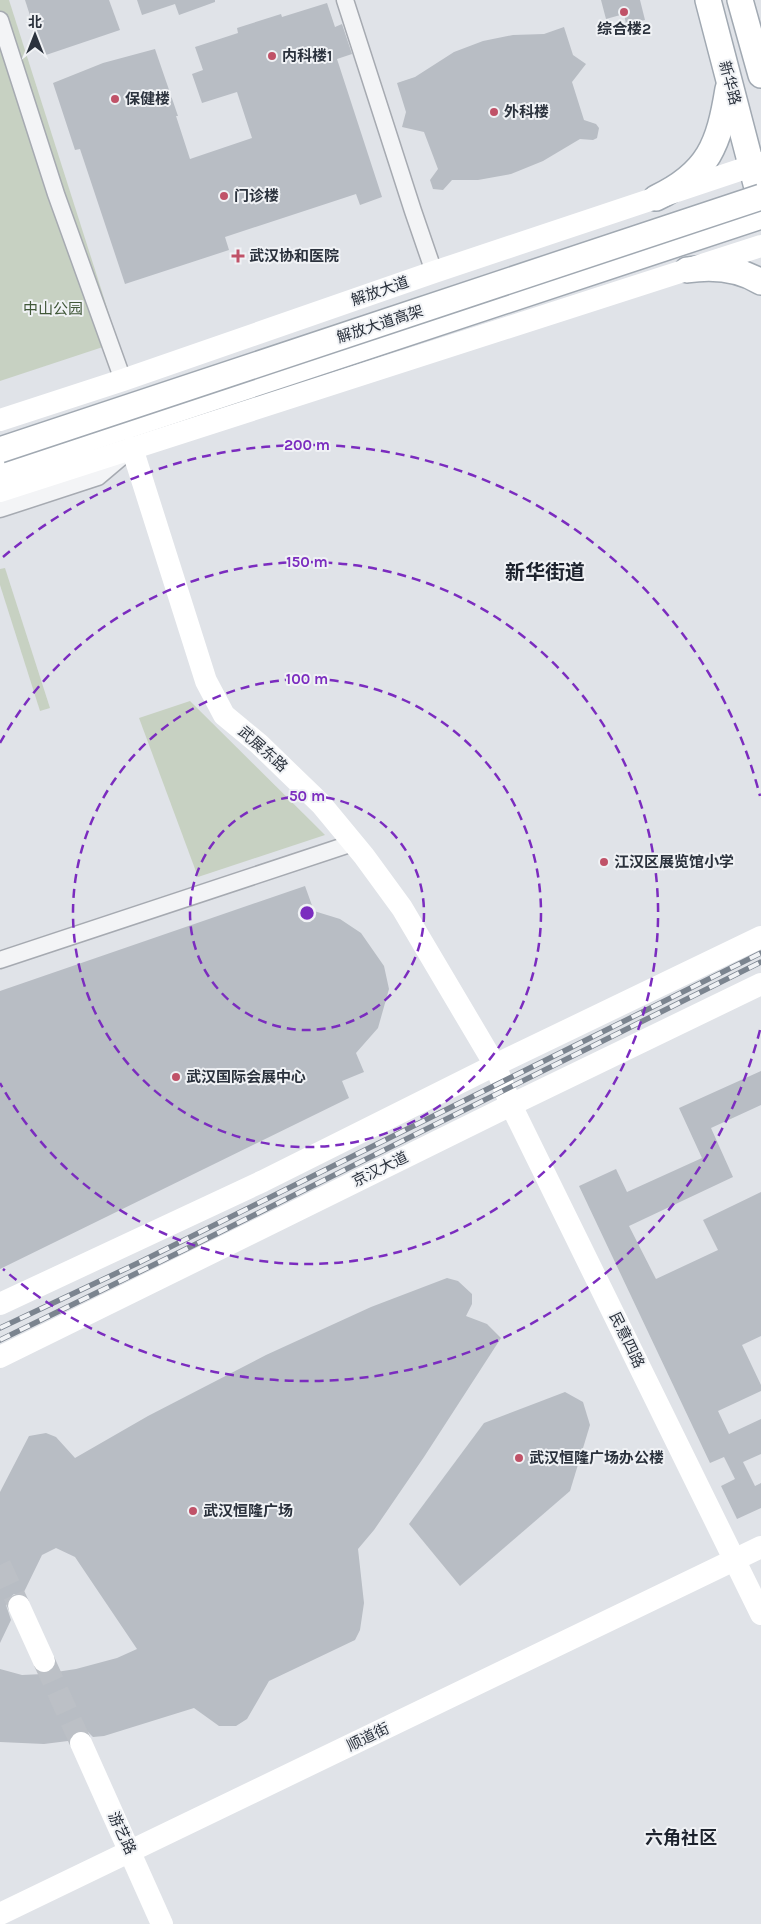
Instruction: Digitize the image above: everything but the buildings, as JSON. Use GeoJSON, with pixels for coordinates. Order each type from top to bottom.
{"type":"FeatureCollection","features":[{"type":"Feature","properties":{"kind":"main road","name":"新华路"},"geometry":{"type":"LineString","coordinates":[[708,0],[729,79],[756,165],[761,203]]}},
{"type":"Feature","properties":{"kind":"main road"},"geometry":{"type":"LineString","coordinates":[[740,0],[761,75]]}},
{"type":"Feature","properties":{"kind":"main road"},"geometry":{"type":"LineString","coordinates":[[656,198],[677,188],[695,173],[706,158],[716,141],[724,114],[729,79]]}},
{"type":"Feature","properties":{"kind":"main road","name":"解放大道"},"geometry":{"type":"LineString","coordinates":[[0,420],[123,380],[434,272],[756,165]]}},
{"type":"Feature","properties":{"kind":"main road","name":"解放大道高架"},"geometry":{"type":"LineString","coordinates":[[0,450],[761,197]]}},
{"type":"Feature","properties":{"kind":"main road","name":"解放大道高架"},"geometry":{"type":"LineString","coordinates":[[0,468],[761,216]]}},
{"type":"Feature","properties":{"kind":"main road"},"geometry":{"type":"LineString","coordinates":[[0,491],[761,246]]}},
{"type":"Feature","properties":{"kind":"main road"},"geometry":{"type":"LineString","coordinates":[[687,270],[707,267],[729,269],[761,282]]}},
{"type":"Feature","properties":{"kind":"main road","name":"武展东路"},"geometry":{"type":"LineString","coordinates":[[132,448],[206,681],[224,716],[259,744],[321,804],[353,843],[402,908],[495,1065]]}},
{"type":"Feature","properties":{"kind":"main road"},"geometry":{"type":"LineString","coordinates":[[0,1304],[263,1181],[495,1065],[761,937]]}},
{"type":"Feature","properties":{"kind":"main road","name":"京汉大道"},"geometry":{"type":"LineString","coordinates":[[0,1357],[511,1104],[761,984]]}},
{"type":"Feature","properties":{"kind":"main road","name":"民意四路"},"geometry":{"type":"LineString","coordinates":[[495,1065],[511,1104],[761,1614]]}},
{"type":"Feature","properties":{"kind":"main road","name":"顺道街"},"geometry":{"type":"LineString","coordinates":[[0,1914],[761,1547]]}},
{"type":"Feature","properties":{"kind":"main road"},"geometry":{"type":"LineString","coordinates":[[19,1606],[44,1661]]}},
{"type":"Feature","properties":{"kind":"main road","name":"游艺路"},"geometry":{"type":"LineString","coordinates":[[81,1743],[162,1924]]}},
{"type":"Feature","properties":{"kind":"street"},"geometry":{"type":"LineString","coordinates":[[345,0],[434,272]]}},
{"type":"Feature","properties":{"kind":"street"},"geometry":{"type":"LineString","coordinates":[[0,20],[56,194],[123,380]]}},
{"type":"Feature","properties":{"kind":"street"},"geometry":{"type":"LineString","coordinates":[[0,509],[98,477],[132,448]]}},
{"type":"Feature","properties":{"kind":"street"},"geometry":{"type":"LineString","coordinates":[[0,960],[353,843]]}},
{"type":"Feature","properties":{"kind":"green space","name":"中山公园"},"geometry":{"type":"Polygon","coordinates":[[[0,0],[9,0],[118,342],[0,381],[0,0]]]}},
{"type":"Feature","properties":{"kind":"green space"},"geometry":{"type":"Polygon","coordinates":[[[5,568],[50,708],[40,711],[0,585],[0,569],[5,568]]]}},
{"type":"Feature","properties":{"kind":"green space"},"geometry":{"type":"Polygon","coordinates":[[[190,701],[325,835],[198,877],[139,718],[190,701]]]}},
{"type":"Feature","properties":{"kind":"tunnel"},"geometry":{"type":"LineString","coordinates":[[0,1565],[19,1606]]}},
{"type":"Feature","properties":{"kind":"tunnel"},"geometry":{"type":"LineString","coordinates":[[44,1661],[81,1743]]}},
{"type":"Feature","properties":{"kind":"railway"},"geometry":{"type":"LineString","coordinates":[[0,1328],[138,1263],[761,953]]}},
{"type":"Feature","properties":{"kind":"railway"},"geometry":{"type":"LineString","coordinates":[[0,1340],[761,962]]}},
{"type":"Feature","properties":{"kind":"place","name":"综合楼2"},"geometry":{"type":"Point","coordinates":[624,12]}},
{"type":"Feature","properties":{"kind":"place","name":"内科楼1"},"geometry":{"type":"Point","coordinates":[272,56]}},
{"type":"Feature","properties":{"kind":"place","name":"保健楼"},"geometry":{"type":"Point","coordinates":[115,99]}},
{"type":"Feature","properties":{"kind":"place","name":"外科楼"},"geometry":{"type":"Point","coordinates":[494,112]}},
{"type":"Feature","properties":{"kind":"place","name":"门诊楼"},"geometry":{"type":"Point","coordinates":[224,196]}},
{"type":"Feature","properties":{"kind":"place","name":"武汉协和医院"},"geometry":{"type":"Point","coordinates":[238,256]}},
{"type":"Feature","properties":{"kind":"place","name":"江汉区展览馆小学"},"geometry":{"type":"Point","coordinates":[604,862]}},
{"type":"Feature","properties":{"kind":"place","name":"武汉国际会展中心"},"geometry":{"type":"Point","coordinates":[176,1077]}},
{"type":"Feature","properties":{"kind":"place","name":"武汉恒隆广场办公楼"},"geometry":{"type":"Point","coordinates":[519,1458]}},
{"type":"Feature","properties":{"kind":"place","name":"武汉恒隆广场"},"geometry":{"type":"Point","coordinates":[193,1511]}},
{"type":"Feature","properties":{"kind":"district","name":"新华街道"},"geometry":{"type":"Point","coordinates":[545,572]}},
{"type":"Feature","properties":{"kind":"district","name":"六角社区"},"geometry":{"type":"Point","coordinates":[681,1838]}}]}
